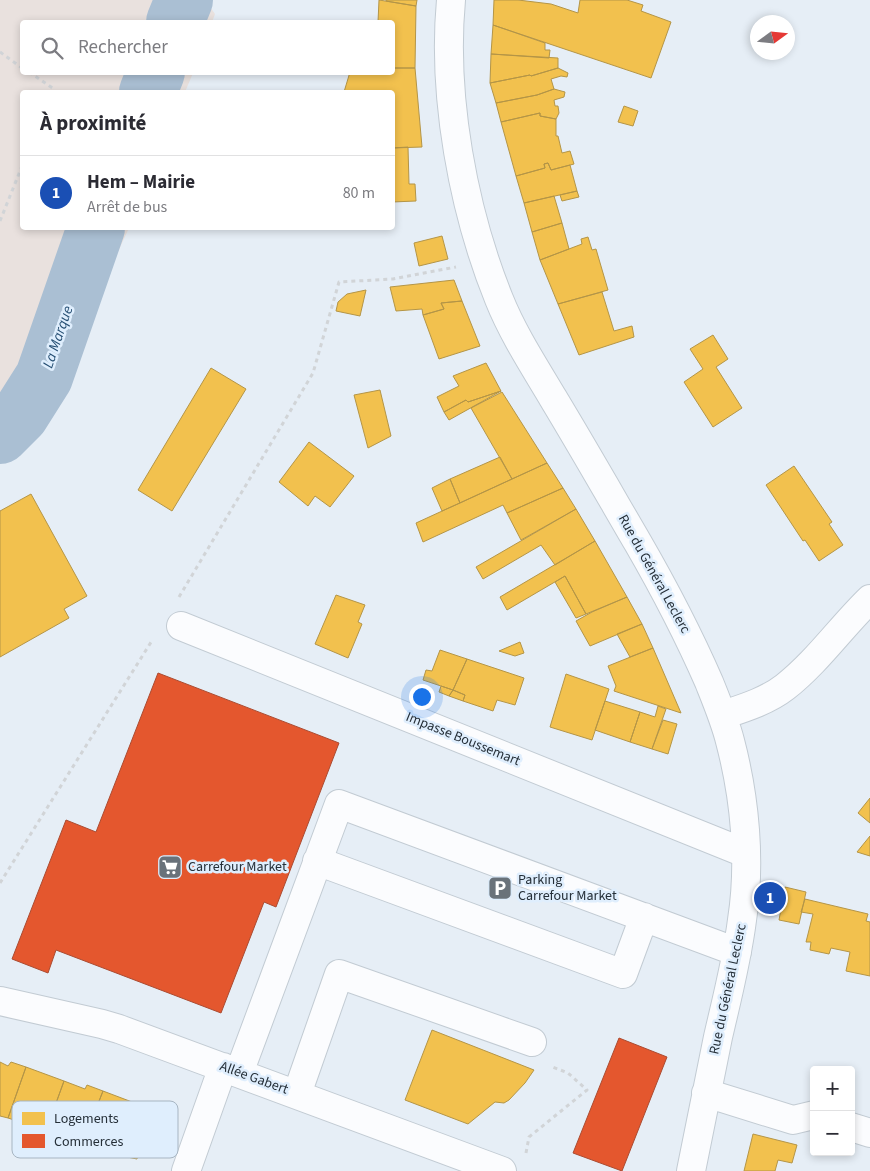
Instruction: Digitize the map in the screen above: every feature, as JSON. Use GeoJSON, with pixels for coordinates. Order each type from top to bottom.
{"type":"FeatureCollection","features":[{"type":"Feature","properties":{"kind":"street","name":"Rue du Général Leclerc"},"geometry":{"type":"LineString","coordinates":[[451,0],[450,75],[452,112],[458,156],[486,262],[499,299],[519,339],[672,603],[696,652],[723,716],[730,739],[739,785],[745,853],[745,898],[737,952],[706,1093],[694,1171]]}},
{"type":"Feature","properties":{"kind":"street"},"geometry":{"type":"LineString","coordinates":[[723,716],[753,705],[785,687],[816,658],[870,599]]}},
{"type":"Feature","properties":{"kind":"street","name":"Impasse Boussemart"},"geometry":{"type":"LineString","coordinates":[[180,626],[745,853]]}},
{"type":"Feature","properties":{"kind":"street"},"geometry":{"type":"LineString","coordinates":[[186,1171],[231,1070],[339,804],[737,952]]}},
{"type":"Feature","properties":{"kind":"street"},"geometry":{"type":"LineString","coordinates":[[317,861],[623,974],[644,917]]}},
{"type":"Feature","properties":{"kind":"street"},"geometry":{"type":"LineString","coordinates":[[297,1094],[339,974],[532,1042]]}},
{"type":"Feature","properties":{"kind":"street","name":"Allée Gabert"},"geometry":{"type":"LineString","coordinates":[[0,1001],[102,1024],[297,1094],[502,1171]]}},
{"type":"Feature","properties":{"kind":"street"},"geometry":{"type":"LineString","coordinates":[[706,1093],[793,1120],[810,1116]]}},
{"type":"Feature","properties":{"kind":"street"},"geometry":{"type":"LineString","coordinates":[[855,1128],[870,1133]]}},
{"type":"Feature","properties":{"kind":"path"},"geometry":{"type":"LineString","coordinates":[[0,52],[20,67]]}},
{"type":"Feature","properties":{"kind":"path"},"geometry":{"type":"LineString","coordinates":[[34,75],[53,90]]}},
{"type":"Feature","properties":{"kind":"path"},"geometry":{"type":"LineString","coordinates":[[0,221],[20,171]]}},
{"type":"Feature","properties":{"kind":"path"},"geometry":{"type":"LineString","coordinates":[[313,373],[339,282],[393,279],[486,262]]}},
{"type":"Feature","properties":{"kind":"path"},"geometry":{"type":"LineString","coordinates":[[526,1154],[529,1137],[587,1090],[568,1073],[537,1061],[532,1042]]}},
{"type":"Feature","properties":{"kind":"shaded area"},"geometry":{"type":"Polygon","coordinates":[[[0,0],[205,0],[215,14],[213,20],[20,20],[20,75],[192,75],[186,90],[20,90],[20,230],[128,230],[35,430],[0,450],[0,0]]]}},
{"type":"Feature","properties":{"kind":"building: Logements"},"geometry":{"type":"Polygon","coordinates":[[[379,0],[416,6],[415,68],[395,68],[395,20],[378,20],[379,0]]]}},
{"type":"Feature","properties":{"kind":"building: Logements"},"geometry":{"type":"Polygon","coordinates":[[[386,0],[417,0],[416,6],[386,0]]]}},
{"type":"Feature","properties":{"kind":"building: Logements"},"geometry":{"type":"Polygon","coordinates":[[[494,0],[518,0],[551,4],[578,13],[580,0],[627,0],[643,5],[641,11],[671,22],[651,78],[493,25],[494,0]]]}},
{"type":"Feature","properties":{"kind":"building: Logements"},"geometry":{"type":"Polygon","coordinates":[[[493,25],[545,43],[545,50],[550,50],[549,58],[491,54],[493,25]]]}},
{"type":"Feature","properties":{"kind":"building: Logements"},"geometry":{"type":"Polygon","coordinates":[[[491,54],[558,58],[558,68],[531,76],[490,83],[491,54]]]}},
{"type":"Feature","properties":{"kind":"building: Logements"},"geometry":{"type":"Polygon","coordinates":[[[395,68],[415,68],[422,147],[395,148],[395,90],[345,90],[349,75],[395,75],[395,68]]]}},
{"type":"Feature","properties":{"kind":"building: Logements"},"geometry":{"type":"Polygon","coordinates":[[[558,68],[568,73],[567,77],[561,76],[551,79],[554,89],[537,95],[496,103],[490,83],[531,76],[558,68]]]}},
{"type":"Feature","properties":{"kind":"building: Logements"},"geometry":{"type":"Polygon","coordinates":[[[554,89],[565,92],[564,97],[554,100],[555,106],[558,106],[559,113],[556,119],[540,116],[540,113],[501,122],[496,103],[537,95],[554,89]]]}},
{"type":"Feature","properties":{"kind":"building: Logements"},"geometry":{"type":"Polygon","coordinates":[[[624,106],[638,111],[633,126],[618,122],[624,106]]]}},
{"type":"Feature","properties":{"kind":"building: Logements"},"geometry":{"type":"Polygon","coordinates":[[[540,113],[540,116],[556,119],[556,136],[558,136],[562,153],[570,151],[574,164],[551,170],[548,163],[544,164],[545,168],[516,176],[501,122],[540,113]]]}},
{"type":"Feature","properties":{"kind":"building: Logements"},"geometry":{"type":"Polygon","coordinates":[[[408,147],[409,184],[415,184],[416,201],[395,202],[395,148],[408,147]]]}},
{"type":"Feature","properties":{"kind":"building: Logements"},"geometry":{"type":"Polygon","coordinates":[[[548,163],[551,170],[570,165],[577,191],[524,203],[516,176],[545,168],[544,164],[548,163]]]}},
{"type":"Feature","properties":{"kind":"building: Logements"},"geometry":{"type":"Polygon","coordinates":[[[577,191],[579,197],[562,201],[560,195],[577,191]]]}},
{"type":"Feature","properties":{"kind":"building: Logements"},"geometry":{"type":"Polygon","coordinates":[[[554,196],[562,223],[532,232],[524,203],[554,196]]]}},
{"type":"Feature","properties":{"kind":"building: Logements"},"geometry":{"type":"Polygon","coordinates":[[[562,223],[569,249],[540,260],[532,232],[562,223]]]}},
{"type":"Feature","properties":{"kind":"building: Logements"},"geometry":{"type":"Polygon","coordinates":[[[442,236],[448,259],[419,266],[414,243],[442,236]]]}},
{"type":"Feature","properties":{"kind":"building: Logements"},"geometry":{"type":"Polygon","coordinates":[[[588,237],[592,250],[596,249],[608,290],[558,304],[540,260],[582,244],[581,239],[588,237]]]}},
{"type":"Feature","properties":{"kind":"building: Logements"},"geometry":{"type":"Polygon","coordinates":[[[454,280],[462,301],[441,303],[444,309],[423,315],[422,309],[396,311],[390,287],[454,280]]]}},
{"type":"Feature","properties":{"kind":"building: Logements"},"geometry":{"type":"Polygon","coordinates":[[[366,290],[360,316],[336,311],[338,302],[347,294],[366,290]]]}},
{"type":"Feature","properties":{"kind":"building: Logements"},"geometry":{"type":"Polygon","coordinates":[[[602,292],[614,331],[632,326],[634,337],[579,355],[558,304],[602,292]]]}},
{"type":"Feature","properties":{"kind":"building: Logements"},"geometry":{"type":"Polygon","coordinates":[[[462,301],[480,346],[439,359],[423,315],[444,309],[441,303],[462,301]]]}},
{"type":"Feature","properties":{"kind":"building: Logements"},"geometry":{"type":"Polygon","coordinates":[[[713,335],[728,359],[716,367],[742,408],[713,427],[684,382],[703,369],[690,349],[713,335]]]}},
{"type":"Feature","properties":{"kind":"building: Logements"},"geometry":{"type":"Polygon","coordinates":[[[486,363],[501,391],[468,402],[466,400],[444,412],[437,397],[459,386],[453,376],[486,363]]]}},
{"type":"Feature","properties":{"kind":"building: Logements"},"geometry":{"type":"Polygon","coordinates":[[[211,368],[246,389],[172,511],[138,490],[211,368]]]}},
{"type":"Feature","properties":{"kind":"building: Logements"},"geometry":{"type":"Polygon","coordinates":[[[380,390],[391,436],[368,448],[354,395],[380,390]]]}},
{"type":"Feature","properties":{"kind":"building: Logements"},"geometry":{"type":"Polygon","coordinates":[[[501,391],[449,420],[444,412],[466,400],[468,402],[501,391]]]}},
{"type":"Feature","properties":{"kind":"building: Logements"},"geometry":{"type":"Polygon","coordinates":[[[502,392],[547,463],[512,479],[471,408],[502,392]]]}},
{"type":"Feature","properties":{"kind":"building: Logements"},"geometry":{"type":"Polygon","coordinates":[[[309,442],[354,476],[330,507],[315,496],[308,506],[279,482],[309,442]]]}},
{"type":"Feature","properties":{"kind":"building: Logements"},"geometry":{"type":"Polygon","coordinates":[[[500,457],[512,479],[460,503],[450,479],[500,457]]]}},
{"type":"Feature","properties":{"kind":"building: Logements"},"geometry":{"type":"Polygon","coordinates":[[[547,463],[563,488],[507,513],[503,505],[423,542],[416,523],[547,463]]]}},
{"type":"Feature","properties":{"kind":"building: Logements"},"geometry":{"type":"Polygon","coordinates":[[[794,466],[832,522],[829,524],[843,545],[819,561],[805,540],[803,541],[766,485],[794,466]]]}},
{"type":"Feature","properties":{"kind":"building: Logements"},"geometry":{"type":"Polygon","coordinates":[[[450,479],[460,503],[442,511],[432,488],[450,479]]]}},
{"type":"Feature","properties":{"kind":"building: Logements"},"geometry":{"type":"Polygon","coordinates":[[[563,488],[576,509],[521,540],[507,513],[563,488]]]}},
{"type":"Feature","properties":{"kind":"building: Logements"},"geometry":{"type":"Polygon","coordinates":[[[31,494],[87,596],[64,609],[69,618],[0,657],[0,511],[31,494]]]}},
{"type":"Feature","properties":{"kind":"building: Logements"},"geometry":{"type":"Polygon","coordinates":[[[576,509],[595,541],[555,565],[541,545],[483,579],[476,567],[576,509]]]}},
{"type":"Feature","properties":{"kind":"building: Logements"},"geometry":{"type":"Polygon","coordinates":[[[595,541],[627,597],[586,614],[565,576],[507,610],[500,597],[595,541]]]}},
{"type":"Feature","properties":{"kind":"building: Logements"},"geometry":{"type":"Polygon","coordinates":[[[565,576],[586,614],[576,618],[555,582],[565,576]]]}},
{"type":"Feature","properties":{"kind":"building: Logements"},"geometry":{"type":"Polygon","coordinates":[[[336,595],[365,605],[358,622],[362,624],[348,658],[315,644],[336,595]]]}},
{"type":"Feature","properties":{"kind":"building: Logements"},"geometry":{"type":"Polygon","coordinates":[[[627,597],[642,624],[590,646],[576,621],[627,597]]]}},
{"type":"Feature","properties":{"kind":"building: Logements"},"geometry":{"type":"Polygon","coordinates":[[[642,624],[653,648],[630,657],[617,634],[642,624]]]}},
{"type":"Feature","properties":{"kind":"building: Logements"},"geometry":{"type":"Polygon","coordinates":[[[520,642],[524,653],[515,656],[499,651],[520,642]]]}},
{"type":"Feature","properties":{"kind":"building: Logements"},"geometry":{"type":"Polygon","coordinates":[[[653,648],[681,713],[614,691],[616,686],[608,666],[653,648]]]}},
{"type":"Feature","properties":{"kind":"building: Logements"},"geometry":{"type":"Polygon","coordinates":[[[440,650],[467,659],[453,690],[423,680],[426,670],[432,671],[440,650]]]}},
{"type":"Feature","properties":{"kind":"building: Logements"},"geometry":{"type":"Polygon","coordinates":[[[467,659],[524,678],[515,705],[497,700],[493,711],[463,701],[465,695],[453,690],[467,659]]]}},
{"type":"Feature","properties":{"kind":"building: Logements"},"geometry":{"type":"Polygon","coordinates":[[[566,674],[609,689],[592,740],[550,727],[566,674]]]}},
{"type":"Feature","properties":{"kind":"building: Logements"},"geometry":{"type":"Polygon","coordinates":[[[441,686],[453,690],[449,696],[439,692],[441,686]]]}},
{"type":"Feature","properties":{"kind":"building: Logements"},"geometry":{"type":"Polygon","coordinates":[[[453,690],[465,695],[463,701],[449,696],[453,690]]]}},
{"type":"Feature","properties":{"kind":"building: Logements"},"geometry":{"type":"Polygon","coordinates":[[[605,701],[640,712],[630,742],[595,730],[605,701]]]}},
{"type":"Feature","properties":{"kind":"building: Logements"},"geometry":{"type":"Polygon","coordinates":[[[658,706],[666,709],[652,749],[630,742],[640,712],[655,717],[658,706]]]}},
{"type":"Feature","properties":{"kind":"building: Logements"},"geometry":{"type":"Polygon","coordinates":[[[663,720],[677,724],[668,754],[652,749],[663,720]]]}},
{"type":"Feature","properties":{"kind":"building: Logements"},"geometry":{"type":"Polygon","coordinates":[[[870,798],[870,823],[858,813],[870,798]]]}},
{"type":"Feature","properties":{"kind":"building: Logements"},"geometry":{"type":"Polygon","coordinates":[[[870,836],[870,856],[857,852],[870,836]]]}},
{"type":"Feature","properties":{"kind":"building: Logements"},"geometry":{"type":"Polygon","coordinates":[[[785,887],[806,892],[799,924],[779,920],[785,887]]]}},
{"type":"Feature","properties":{"kind":"building: Logements"},"geometry":{"type":"Polygon","coordinates":[[[805,899],[868,914],[866,921],[870,922],[870,976],[846,971],[850,952],[831,948],[829,954],[810,950],[811,942],[806,942],[813,914],[801,912],[805,899]]]}},
{"type":"Feature","properties":{"kind":"building: Logements"},"geometry":{"type":"Polygon","coordinates":[[[432,1030],[534,1070],[509,1100],[504,1103],[495,1102],[468,1124],[405,1100],[432,1030]]]}},
{"type":"Feature","properties":{"kind":"building: Logements"},"geometry":{"type":"Polygon","coordinates":[[[0,1062],[8,1066],[11,1062],[26,1067],[14,1101],[12,1101],[8,1118],[0,1116],[0,1062]]]}},
{"type":"Feature","properties":{"kind":"building: Logements"},"geometry":{"type":"Polygon","coordinates":[[[26,1067],[64,1081],[57,1101],[14,1101],[26,1067]]]}},
{"type":"Feature","properties":{"kind":"building: Logements"},"geometry":{"type":"Polygon","coordinates":[[[64,1081],[85,1089],[87,1085],[103,1091],[99,1101],[57,1101],[64,1081]]]}},
{"type":"Feature","properties":{"kind":"building: Logements"},"geometry":{"type":"Polygon","coordinates":[[[103,1091],[129,1101],[99,1101],[103,1091]]]}},
{"type":"Feature","properties":{"kind":"building: Logements"},"geometry":{"type":"Polygon","coordinates":[[[12,1107],[12,1119],[8,1118],[12,1107]]]}},
{"type":"Feature","properties":{"kind":"building: Logements"},"geometry":{"type":"Polygon","coordinates":[[[753,1134],[797,1145],[792,1163],[778,1160],[775,1171],[744,1171],[753,1134]]]}},
{"type":"Feature","properties":{"kind":"building: Commerces","name":"Carrefour Market"},"geometry":{"type":"Polygon","coordinates":[[[158,673],[339,743],[276,907],[264,902],[221,1013],[56,950],[48,973],[12,959],[66,820],[96,832],[158,673]]]}},
{"type":"Feature","properties":{"kind":"building: Commerces"},"geometry":{"type":"Polygon","coordinates":[[[619,1038],[667,1057],[622,1171],[573,1153],[619,1038]]]}},
{"type":"Feature","properties":{"kind":"waterway","name":"La Marque"},"geometry":{"type":"LineString","coordinates":[[176,20],[184,0]]}},
{"type":"Feature","properties":{"kind":"waterway","name":"La Marque"},"geometry":{"type":"LineString","coordinates":[[149,90],[155,75]]}},
{"type":"Feature","properties":{"kind":"waterway","name":"La Marque"},"geometry":{"type":"LineString","coordinates":[[0,435],[20,415],[44,377],[95,230]]}},
{"type":"Feature","properties":{"kind":"place","name":"Carrefour Market"},"geometry":{"type":"Point","coordinates":[170,867]}},
{"type":"Feature","properties":{"kind":"place","name":"Parking Carrefour Market"},"geometry":{"type":"Point","coordinates":[500,888]}},
{"type":"Feature","properties":{"kind":"place","name":"Hem – Mairie"},"geometry":{"type":"Point","coordinates":[770,898]}}]}
